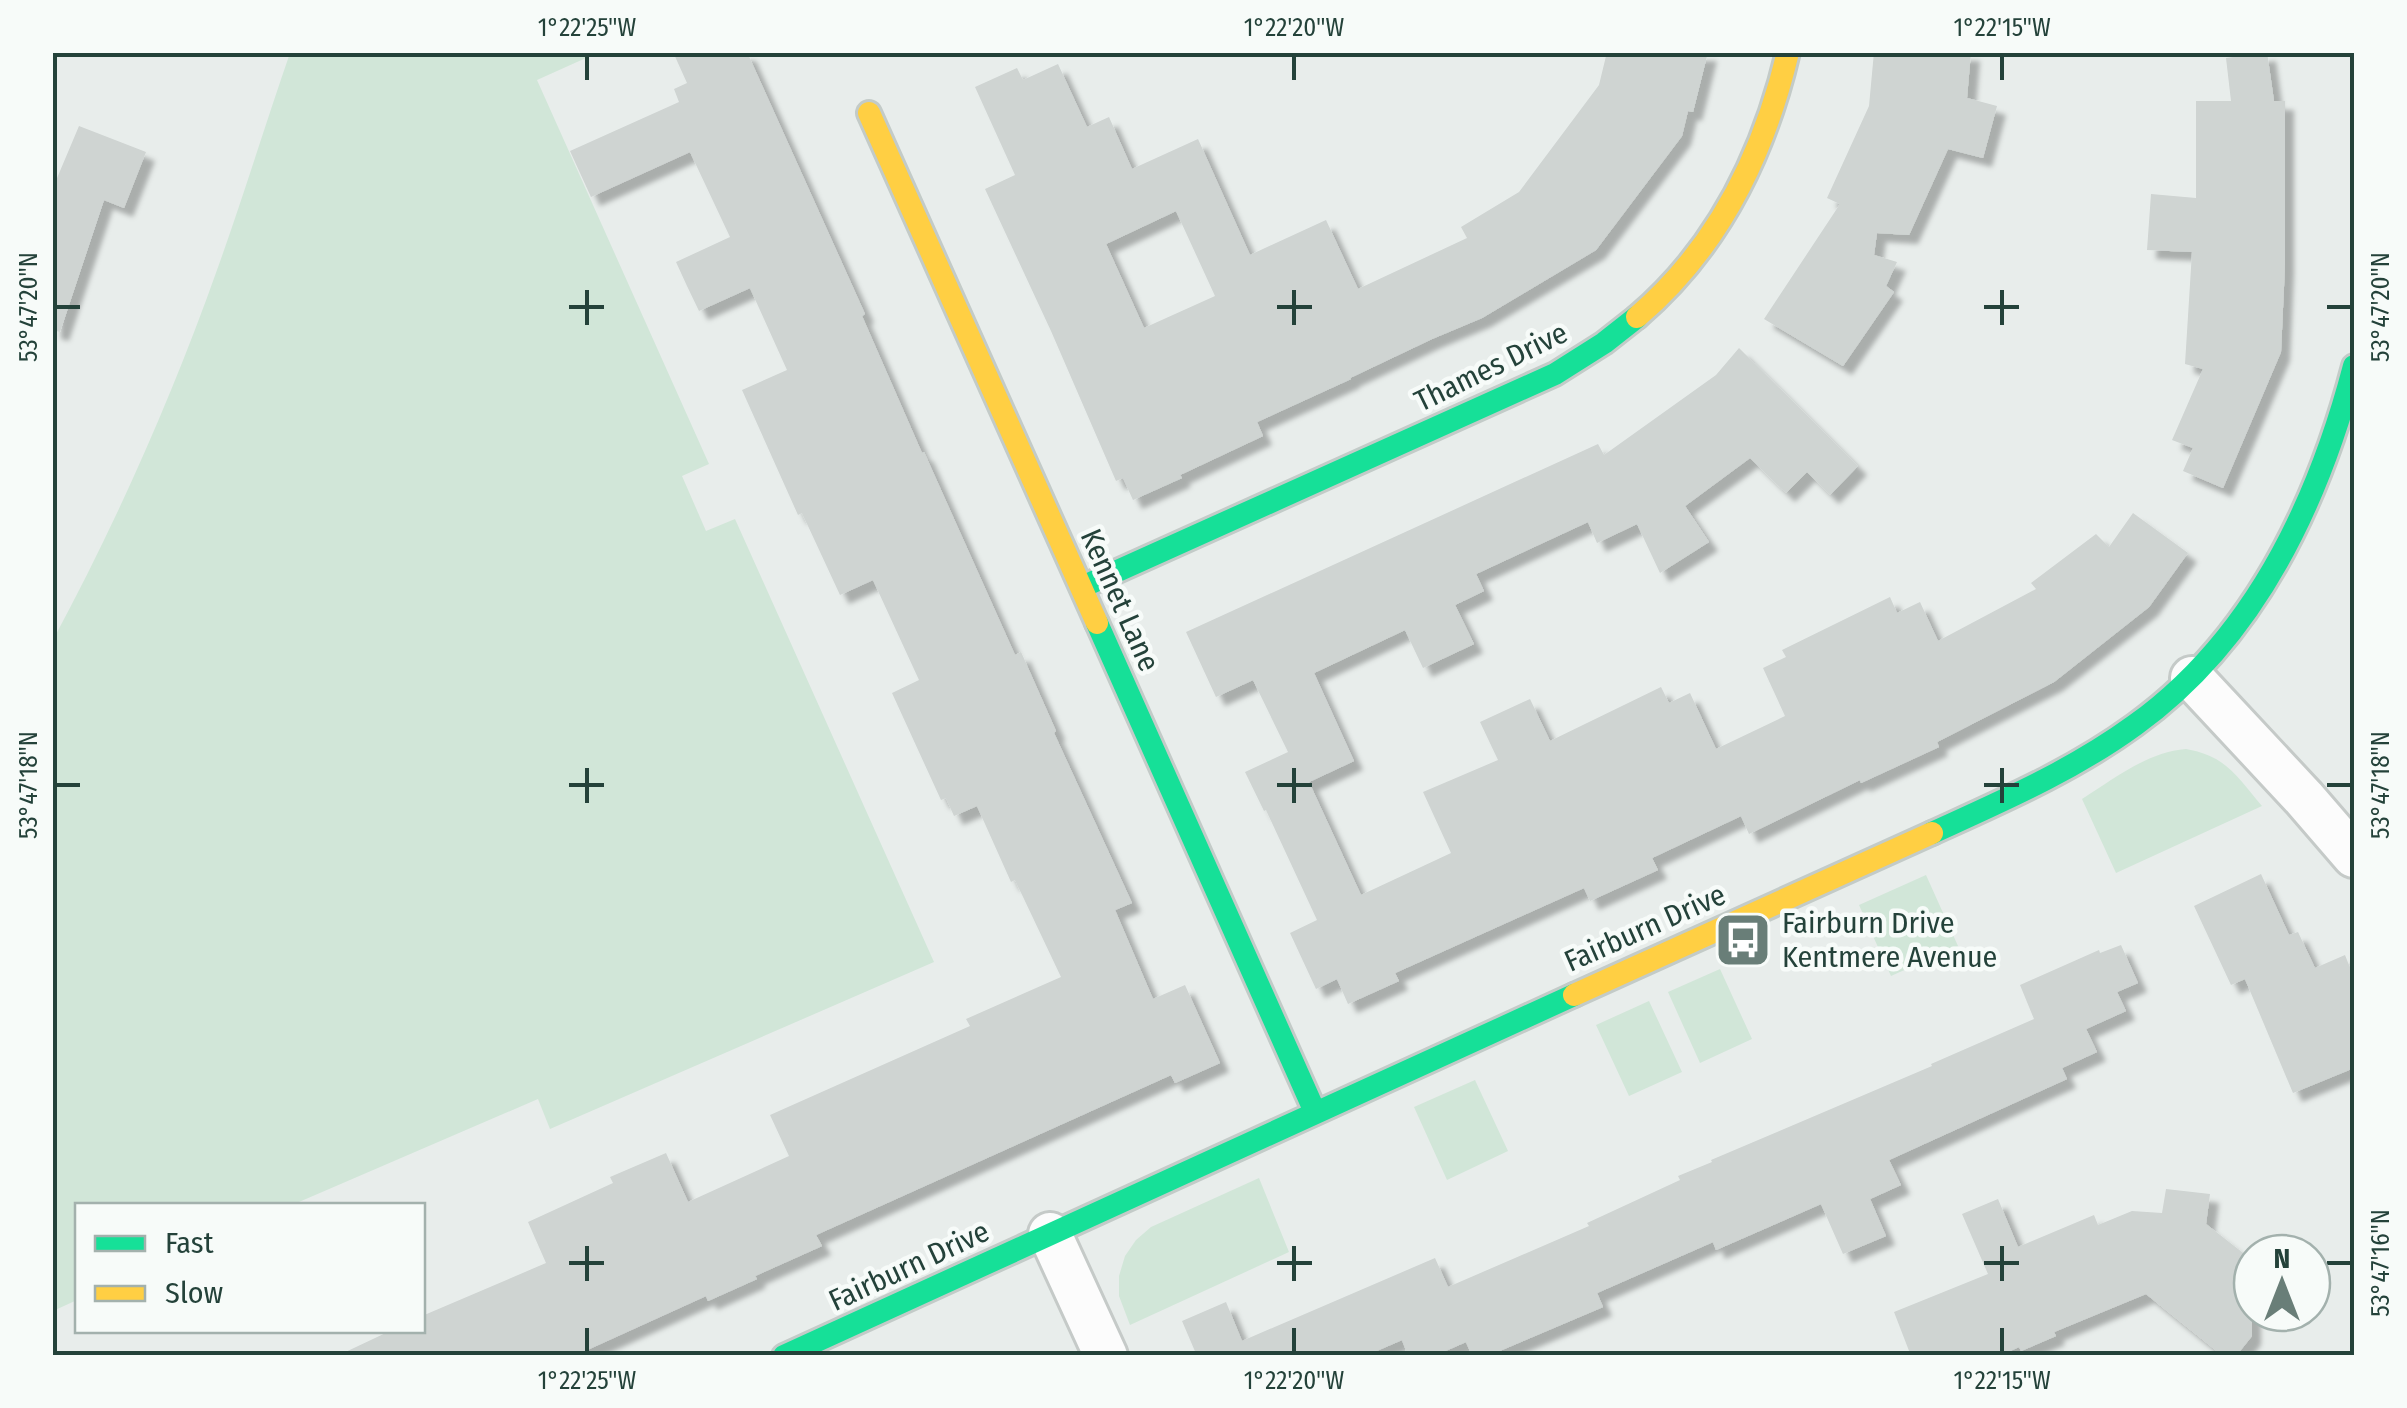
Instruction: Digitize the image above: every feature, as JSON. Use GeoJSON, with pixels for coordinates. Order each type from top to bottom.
{"type":"FeatureCollection","features":[{"type":"Feature","properties":{"kind":"street","name":"Thames Drive"},"geometry":{"type":"LineString","coordinates":[[1082,587],[1555,374],[1620,331],[1677,277],[1724,215],[1760,146],[1788,52]]}},
{"type":"Feature","properties":{"kind":"street","name":"Kennet Lane"},"geometry":{"type":"LineString","coordinates":[[869,113],[1315,1112]]}},
{"type":"Feature","properties":{"kind":"street","name":"Fairburn Drive"},"geometry":{"type":"LineString","coordinates":[[784,1356],[2080,762],[2156,709],[2192,678],[2227,637],[2286,546],[2311,496],[2331,446],[2354,366]]}},
{"type":"Feature","properties":{"kind":"street"},"geometry":{"type":"LineString","coordinates":[[2192,678],[2354,856]]}},
{"type":"Feature","properties":{"kind":"street"},"geometry":{"type":"LineString","coordinates":[[1050,1234],[1106,1356]]}},
{"type":"Feature","properties":{"kind":"green space"},"geometry":{"type":"Polygon","coordinates":[[[290,53],[597,53],[537,80],[709,464],[682,476],[706,531],[735,519],[934,962],[550,1129],[538,1099],[297,1203],[75,1203],[75,1301],[53,1311],[53,640],[162,412],[227,243],[290,53]]]}},
{"type":"Feature","properties":{"kind":"green space"},"geometry":{"type":"Polygon","coordinates":[[[2186,749],[2221,762],[2262,806],[2116,873],[2082,799],[2144,761],[2186,749]]]}},
{"type":"Feature","properties":{"kind":"green space"},"geometry":{"type":"Polygon","coordinates":[[[1926,875],[1958,946],[1891,976],[1859,905],[1926,875]]]}},
{"type":"Feature","properties":{"kind":"green space"},"geometry":{"type":"Polygon","coordinates":[[[1720,969],[1752,1039],[1700,1063],[1668,992],[1720,969]]]}},
{"type":"Feature","properties":{"kind":"green space"},"geometry":{"type":"Polygon","coordinates":[[[1649,1001],[1682,1072],[1629,1096],[1596,1025],[1649,1001]]]}},
{"type":"Feature","properties":{"kind":"green space"},"geometry":{"type":"Polygon","coordinates":[[[1475,1080],[1508,1151],[1447,1180],[1414,1107],[1475,1080]]]}},
{"type":"Feature","properties":{"kind":"green space"},"geometry":{"type":"Polygon","coordinates":[[[1259,1178],[1289,1252],[1130,1325],[1119,1296],[1119,1276],[1125,1256],[1136,1240],[1151,1227],[1259,1178]]]}},
{"type":"Feature","properties":{"kind":"building"},"geometry":{"type":"Polygon","coordinates":[[[673,52],[747,52],[865,314],[862,316],[922,453],[1015,655],[1021,652],[1132,903],[1115,910],[1153,999],[1185,985],[1220,1063],[1175,1083],[1171,1075],[816,1235],[822,1246],[755,1276],[757,1279],[708,1301],[706,1296],[574,1356],[337,1356],[386,1333],[425,1333],[425,1315],[546,1263],[528,1222],[613,1183],[610,1177],[666,1153],[688,1202],[789,1156],[770,1115],[970,1026],[966,1019],[1061,977],[977,806],[954,816],[946,798],[941,800],[892,693],[919,680],[873,580],[840,595],[802,513],[798,515],[742,390],[787,370],[750,288],[699,311],[676,262],[730,237],[690,152],[591,197],[570,151],[679,102],[674,89],[687,83],[673,52]]]}},
{"type":"Feature","properties":{"kind":"building"},"geometry":{"type":"Polygon","coordinates":[[[1607,52],[1708,52],[1693,112],[1688,111],[1682,136],[1596,250],[1482,318],[1257,422],[1263,436],[1180,475],[1182,478],[1133,500],[1123,478],[1116,481],[985,189],[1015,175],[975,87],[1017,68],[1023,80],[1058,64],[1087,127],[1109,117],[1132,169],[1198,139],[1250,255],[1326,220],[1358,289],[1467,238],[1461,227],[1519,192],[1599,85],[1607,52]],[[1176,211],[1106,244],[1144,328],[1215,296],[1176,211]]]}},
{"type":"Feature","properties":{"kind":"building"},"geometry":{"type":"Polygon","coordinates":[[[1874,52],[1971,52],[1967,98],[1997,106],[1983,158],[1948,149],[1909,235],[1877,233],[1874,255],[1897,262],[1886,286],[1894,292],[1843,366],[1764,319],[1840,204],[1827,198],[1869,106],[1874,52]]]}},
{"type":"Feature","properties":{"kind":"building"},"geometry":{"type":"Polygon","coordinates":[[[2267,52],[2274,101],[2285,101],[2281,352],[2223,488],[2183,471],[2193,448],[2172,440],[2203,369],[2185,364],[2192,252],[2147,250],[2151,194],[2196,198],[2196,101],[2231,101],[2226,58],[2267,52]]]}},
{"type":"Feature","properties":{"kind":"building"},"geometry":{"type":"Polygon","coordinates":[[[79,126],[146,152],[124,208],[104,200],[60,332],[52,330],[52,190],[79,126]]]}},
{"type":"Feature","properties":{"kind":"building"},"geometry":{"type":"Polygon","coordinates":[[[1739,348],[1858,466],[1830,495],[1807,472],[1786,493],[1750,458],[1685,506],[1709,542],[1660,573],[1637,524],[1597,543],[1588,522],[1476,574],[1484,591],[1455,605],[1474,644],[1423,668],[1405,630],[1314,673],[1354,761],[1309,782],[1361,895],[1451,853],[1423,792],[1498,760],[1480,722],[1530,699],[1550,741],[1661,687],[1669,703],[1690,693],[1716,749],[1785,716],[1763,668],[1786,657],[1782,650],[1890,597],[1897,613],[1920,602],[1938,641],[2036,589],[2031,583],[2096,534],[2109,547],[2133,513],[2188,553],[2149,607],[2054,682],[1937,742],[1939,747],[1749,834],[1741,816],[1652,858],[1658,870],[1590,901],[1584,888],[1395,973],[1399,981],[1348,1004],[1337,979],[1316,989],[1290,933],[1317,920],[1245,772],[1288,752],[1253,680],[1216,697],[1186,632],[1598,444],[1604,455],[1716,375],[1739,348]]]}},
{"type":"Feature","properties":{"kind":"building"},"geometry":{"type":"Polygon","coordinates":[[[2261,874],[2289,935],[2298,932],[2315,968],[2345,955],[2354,978],[2354,1068],[2293,1093],[2245,979],[2231,985],[2194,906],[2261,874]]]}},
{"type":"Feature","properties":{"kind":"building"},"geometry":{"type":"Polygon","coordinates":[[[2121,945],[2138,983],[2117,992],[2126,1011],[2086,1029],[2097,1052],[2062,1068],[2067,1079],[1889,1160],[1901,1185],[1870,1199],[1886,1236],[1843,1254],[1821,1204],[1716,1250],[1713,1242],[1597,1293],[1603,1307],[1488,1356],[1472,1356],[1466,1342],[1434,1356],[1408,1356],[1402,1340],[1365,1356],[1197,1356],[1182,1321],[1226,1302],[1242,1341],[1435,1258],[1448,1287],[1589,1226],[1587,1223],[1680,1180],[1678,1176],[1711,1160],[2034,1019],[2020,985],[2099,950],[2100,953],[2121,945]]]}},
{"type":"Feature","properties":{"kind":"building"},"geometry":{"type":"Polygon","coordinates":[[[2166,1189],[2210,1194],[2206,1224],[2232,1244],[2232,1333],[2252,1333],[2236,1356],[2223,1356],[2146,1294],[2054,1332],[2056,1336],[2021,1351],[2019,1347],[1999,1356],[1911,1356],[1894,1312],[1988,1274],[1962,1214],[1998,1199],[2018,1247],[2094,1215],[2098,1225],[2132,1211],[2162,1213],[2166,1189]]]}},
{"type":"Feature","properties":{"kind":"traffic: fast"},"geometry":{"type":"LineString","coordinates":[[1082,587],[1555,374],[1637,317]]}},
{"type":"Feature","properties":{"kind":"traffic: fast"},"geometry":{"type":"LineString","coordinates":[[1932,833],[2036,784],[2111,742],[2177,691],[2214,652],[2247,610],[2300,518],[2339,418],[2354,366]]}},
{"type":"Feature","properties":{"kind":"traffic: fast"},"geometry":{"type":"LineString","coordinates":[[1097,623],[1315,1112]]}},
{"type":"Feature","properties":{"kind":"traffic: fast"},"geometry":{"type":"LineString","coordinates":[[784,1356],[1574,995]]}},
{"type":"Feature","properties":{"kind":"traffic: slow"},"geometry":{"type":"LineString","coordinates":[[1637,317],[1691,261],[1734,197],[1766,127],[1788,52]]}},
{"type":"Feature","properties":{"kind":"traffic: slow"},"geometry":{"type":"LineString","coordinates":[[869,113],[1097,623]]}},
{"type":"Feature","properties":{"kind":"traffic: slow"},"geometry":{"type":"LineString","coordinates":[[1574,995],[1932,833]]}},
{"type":"Feature","properties":{"kind":"place","name":"Fairburn Drive Kentmere Avenue"},"geometry":{"type":"Point","coordinates":[1743,940]}}]}
